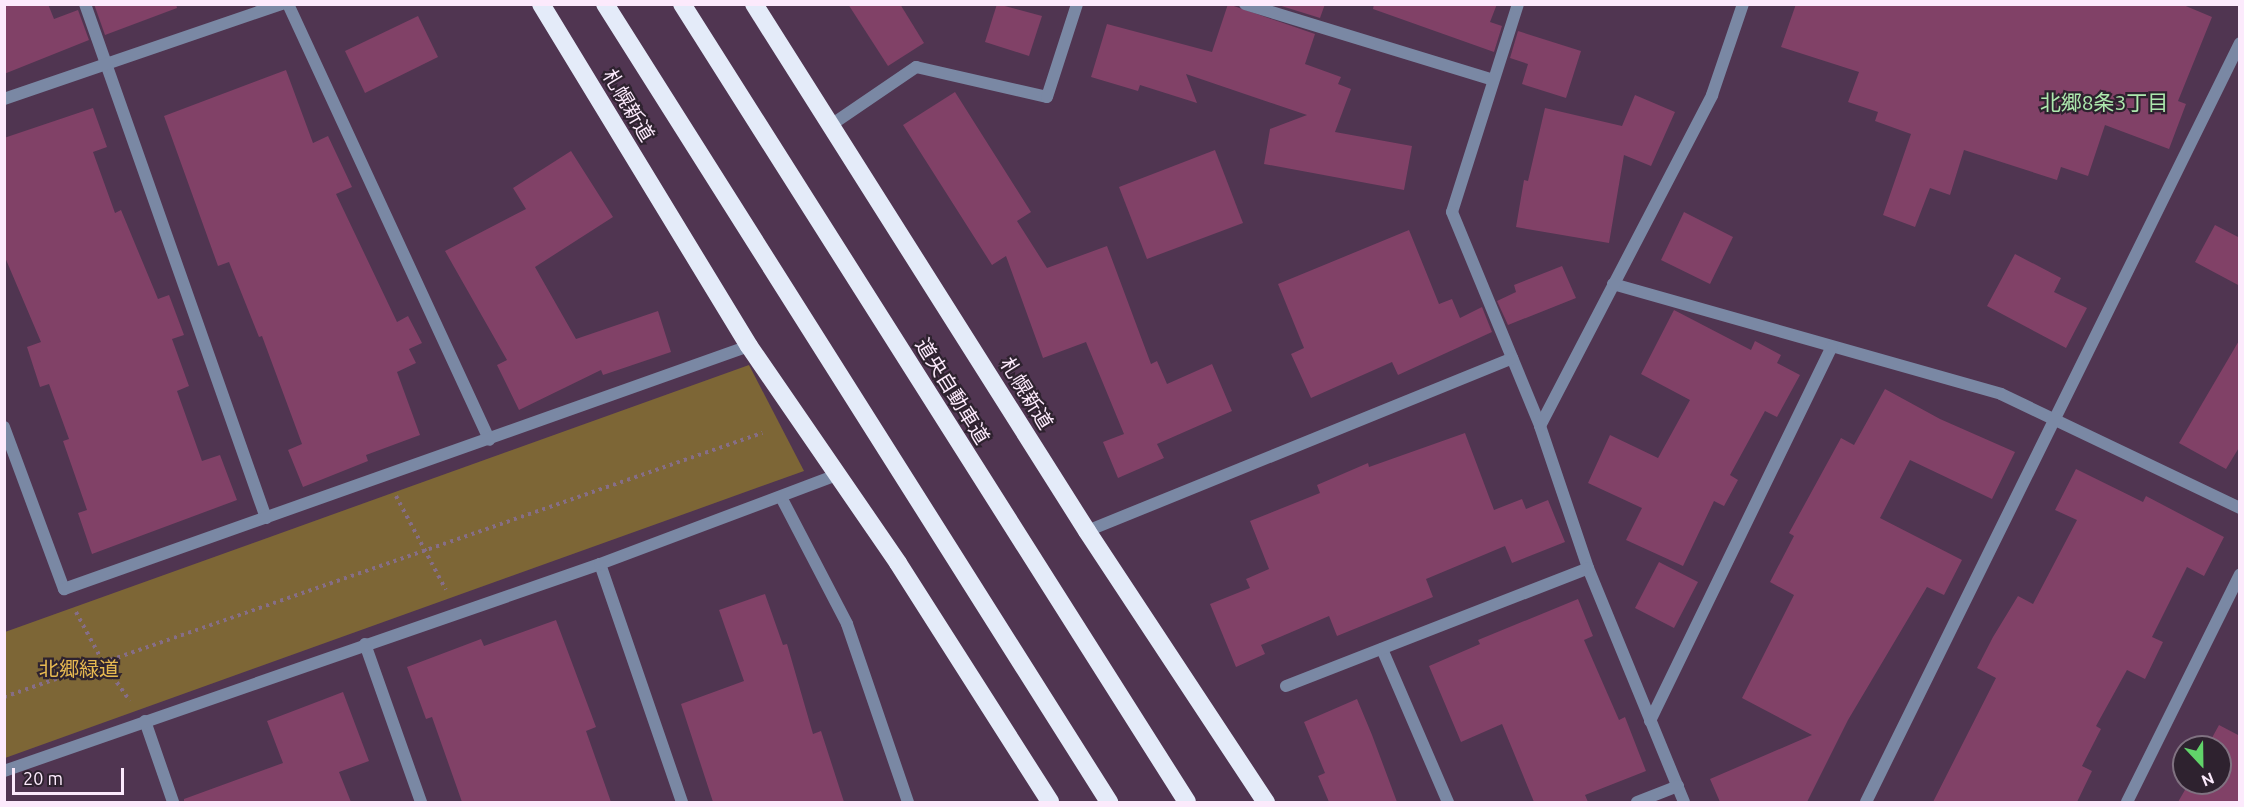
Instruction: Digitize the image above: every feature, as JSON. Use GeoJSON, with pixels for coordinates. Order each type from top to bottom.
{"type":"FeatureCollection","features":[{"type":"Feature","properties":{"kind":"highway","name":"札幌新道"},"geometry":{"type":"LineString","coordinates":[[541,4],[749,346],[898,563],[1050,802]]}},
{"type":"Feature","properties":{"kind":"highway"},"geometry":{"type":"LineString","coordinates":[[605,4],[1109,802]]}},
{"type":"Feature","properties":{"kind":"highway","name":"道央自動車道"},"geometry":{"type":"LineString","coordinates":[[682,4],[1187,802]]}},
{"type":"Feature","properties":{"kind":"highway","name":"札幌新道"},"geometry":{"type":"LineString","coordinates":[[758,6],[1087,531],[1266,802]]}},
{"type":"Feature","properties":{"kind":"street"},"geometry":{"type":"LineString","coordinates":[[84,4],[266,518]]}},
{"type":"Feature","properties":{"kind":"street"},"geometry":{"type":"LineString","coordinates":[[4,99],[282,4]]}},
{"type":"Feature","properties":{"kind":"street"},"geometry":{"type":"LineString","coordinates":[[288,4],[489,440]]}},
{"type":"Feature","properties":{"kind":"street"},"geometry":{"type":"LineString","coordinates":[[831,125],[916,67],[1047,98],[1077,4]]}},
{"type":"Feature","properties":{"kind":"street"},"geometry":{"type":"LineString","coordinates":[[1245,4],[1493,80]]}},
{"type":"Feature","properties":{"kind":"street"},"geometry":{"type":"LineString","coordinates":[[1518,4],[1452,212],[1540,426],[1588,568],[1684,802]]}},
{"type":"Feature","properties":{"kind":"street"},"geometry":{"type":"LineString","coordinates":[[1540,426],[1712,95],[1743,4]]}},
{"type":"Feature","properties":{"kind":"street"},"geometry":{"type":"LineString","coordinates":[[1866,802],[2240,43]]}},
{"type":"Feature","properties":{"kind":"street"},"geometry":{"type":"LineString","coordinates":[[1613,284],[2001,393],[2240,508]]}},
{"type":"Feature","properties":{"kind":"street"},"geometry":{"type":"LineString","coordinates":[[4,427],[64,589],[749,346]]}},
{"type":"Feature","properties":{"kind":"street"},"geometry":{"type":"LineString","coordinates":[[1650,721],[1832,346]]}},
{"type":"Feature","properties":{"kind":"street"},"geometry":{"type":"LineString","coordinates":[[1087,531],[1512,358]]}},
{"type":"Feature","properties":{"kind":"street"},"geometry":{"type":"LineString","coordinates":[[4,771],[600,564],[837,475]]}},
{"type":"Feature","properties":{"kind":"street"},"geometry":{"type":"LineString","coordinates":[[781,497],[847,624],[908,802]]}},
{"type":"Feature","properties":{"kind":"street"},"geometry":{"type":"LineString","coordinates":[[600,564],[682,802]]}},
{"type":"Feature","properties":{"kind":"street"},"geometry":{"type":"LineString","coordinates":[[1286,686],[1588,568]]}},
{"type":"Feature","properties":{"kind":"street"},"geometry":{"type":"LineString","coordinates":[[2127,802],[2240,574]]}},
{"type":"Feature","properties":{"kind":"street"},"geometry":{"type":"LineString","coordinates":[[365,644],[421,802]]}},
{"type":"Feature","properties":{"kind":"street"},"geometry":{"type":"LineString","coordinates":[[1382,650],[1448,802]]}},
{"type":"Feature","properties":{"kind":"street"},"geometry":{"type":"LineString","coordinates":[[144,721],[173,802]]}},
{"type":"Feature","properties":{"kind":"street"},"geometry":{"type":"LineString","coordinates":[[1637,802],[1678,786]]}},
{"type":"Feature","properties":{"kind":"path"},"geometry":{"type":"LineString","coordinates":[[4,697],[762,433]]}},
{"type":"Feature","properties":{"kind":"path"},"geometry":{"type":"LineString","coordinates":[[386,476],[458,612]]}},
{"type":"Feature","properties":{"kind":"path"},"geometry":{"type":"LineString","coordinates":[[64,589],[104,664],[144,721]]}},
{"type":"Feature","properties":{"kind":"green space","name":"北郷緑道"},"geometry":{"type":"Polygon","coordinates":[[[749,365],[804,471],[5,758],[5,632],[749,365]]]}},
{"type":"Feature","properties":{"kind":"building"},"geometry":{"type":"Polygon","coordinates":[[[4,4],[48,4],[54,19],[78,10],[89,40],[4,74],[4,4]]]}},
{"type":"Feature","properties":{"kind":"building"},"geometry":{"type":"Polygon","coordinates":[[[94,4],[176,4],[177,8],[105,35],[94,4]]]}},
{"type":"Feature","properties":{"kind":"building"},"geometry":{"type":"Polygon","coordinates":[[[848,4],[900,4],[924,43],[888,66],[848,4]]]}},
{"type":"Feature","properties":{"kind":"building"},"geometry":{"type":"Polygon","coordinates":[[[997,4],[1042,16],[1029,56],[985,42],[997,4]]]}},
{"type":"Feature","properties":{"kind":"building"},"geometry":{"type":"Polygon","coordinates":[[[1228,4],[1315,34],[1305,64],[1341,77],[1338,84],[1351,89],[1335,132],[1412,146],[1404,190],[1264,164],[1270,129],[1307,115],[1186,74],[1197,103],[1140,85],[1138,91],[1091,77],[1107,24],[1212,52],[1228,4]]]}},
{"type":"Feature","properties":{"kind":"building"},"geometry":{"type":"Polygon","coordinates":[[[1275,4],[1325,4],[1320,18],[1275,4]]]}},
{"type":"Feature","properties":{"kind":"building"},"geometry":{"type":"Polygon","coordinates":[[[1374,4],[1497,4],[1490,22],[1502,26],[1494,52],[1373,9],[1374,4]]]}},
{"type":"Feature","properties":{"kind":"building"},"geometry":{"type":"Polygon","coordinates":[[[1796,4],[2181,4],[2212,17],[2178,101],[2186,104],[2169,149],[2105,125],[2088,176],[2061,167],[2057,180],[1964,150],[1950,195],[1930,188],[1915,227],[1883,215],[1911,134],[1875,121],[1878,112],[1848,102],[1859,72],[1781,47],[1796,4]]]}},
{"type":"Feature","properties":{"kind":"building"},"geometry":{"type":"Polygon","coordinates":[[[418,16],[438,57],[365,93],[345,51],[418,16]]]}},
{"type":"Feature","properties":{"kind":"building"},"geometry":{"type":"Polygon","coordinates":[[[1518,31],[1581,51],[1566,98],[1522,84],[1528,64],[1510,58],[1518,31]]]}},
{"type":"Feature","properties":{"kind":"building"},"geometry":{"type":"Polygon","coordinates":[[[286,70],[313,143],[328,136],[352,187],[336,194],[397,322],[408,316],[422,343],[409,349],[416,363],[397,372],[420,435],[366,455],[368,461],[303,487],[288,450],[302,444],[262,336],[259,337],[229,262],[218,266],[164,116],[286,70]]]}},
{"type":"Feature","properties":{"kind":"building"},"geometry":{"type":"Polygon","coordinates":[[[955,92],[1031,212],[1017,221],[1047,268],[1107,246],[1151,364],[1157,361],[1167,384],[1212,364],[1232,411],[1157,444],[1164,458],[1118,478],[1103,442],[1124,434],[1086,342],[1043,358],[1006,256],[992,265],[903,125],[955,92]]]}},
{"type":"Feature","properties":{"kind":"building"},"geometry":{"type":"Polygon","coordinates":[[[1635,95],[1675,112],[1651,166],[1624,155],[1609,243],[1516,227],[1524,180],[1528,181],[1545,108],[1622,126],[1635,95]]]}},
{"type":"Feature","properties":{"kind":"building"},"geometry":{"type":"Polygon","coordinates":[[[93,108],[107,147],[93,152],[115,213],[121,210],[158,299],[169,295],[184,335],[172,339],[189,386],[177,391],[202,461],[220,455],[237,500],[92,554],[78,513],[87,510],[63,441],[69,439],[49,384],[40,387],[27,347],[41,342],[4,255],[4,138],[93,108]]]}},
{"type":"Feature","properties":{"kind":"building"},"geometry":{"type":"Polygon","coordinates":[[[1215,150],[1243,223],[1147,259],[1119,187],[1215,150]]]}},
{"type":"Feature","properties":{"kind":"building"},"geometry":{"type":"Polygon","coordinates":[[[571,151],[613,217],[535,267],[576,339],[658,311],[671,352],[603,375],[601,370],[519,410],[497,365],[507,360],[445,251],[526,209],[513,188],[571,151]]]}},
{"type":"Feature","properties":{"kind":"building"},"geometry":{"type":"Polygon","coordinates":[[[1684,212],[1733,237],[1710,284],[1661,260],[1684,212]]]}},
{"type":"Feature","properties":{"kind":"building"},"geometry":{"type":"Polygon","coordinates":[[[2215,225],[2240,238],[2240,286],[2195,262],[2215,225]]]}},
{"type":"Feature","properties":{"kind":"building"},"geometry":{"type":"Polygon","coordinates":[[[1409,230],[1439,304],[1452,299],[1460,318],[1482,307],[1492,332],[1398,375],[1392,362],[1311,398],[1291,354],[1304,348],[1278,284],[1409,230]]]}},
{"type":"Feature","properties":{"kind":"building"},"geometry":{"type":"Polygon","coordinates":[[[2015,254],[2061,278],[2054,292],[2087,308],[2066,348],[1987,306],[2015,254]]]}},
{"type":"Feature","properties":{"kind":"building"},"geometry":{"type":"Polygon","coordinates":[[[1562,266],[1576,298],[1508,325],[1497,301],[1516,292],[1514,285],[1562,266]]]}},
{"type":"Feature","properties":{"kind":"building"},"geometry":{"type":"Polygon","coordinates":[[[1674,310],[1751,350],[1755,341],[1781,355],[1777,363],[1800,375],[1777,417],[1765,411],[1730,475],[1738,480],[1724,506],[1714,501],[1683,566],[1626,540],[1642,508],[1588,483],[1610,435],[1658,458],[1690,400],[1641,374],[1674,310]]]}},
{"type":"Feature","properties":{"kind":"building"},"geometry":{"type":"Polygon","coordinates":[[[2240,339],[2240,446],[2226,469],[2179,443],[2240,339]]]}},
{"type":"Feature","properties":{"kind":"building"},"geometry":{"type":"Polygon","coordinates":[[[1885,389],[1940,419],[2015,452],[1992,499],[1910,460],[1880,518],[1962,560],[1944,595],[1927,587],[1848,720],[1807,802],[1720,802],[1710,779],[1812,735],[1742,698],[1794,595],[1770,582],[1794,536],[1789,533],[1841,438],[1854,445],[1885,389]]]}},
{"type":"Feature","properties":{"kind":"building"},"geometry":{"type":"Polygon","coordinates":[[[1465,433],[1494,510],[1522,499],[1526,509],[1548,500],[1565,542],[1512,563],[1505,546],[1426,579],[1433,597],[1337,636],[1329,616],[1261,645],[1265,654],[1236,667],[1210,604],[1250,588],[1246,579],[1269,569],[1250,521],[1320,493],[1317,485],[1368,463],[1369,467],[1465,433]]]}},
{"type":"Feature","properties":{"kind":"building"},"geometry":{"type":"Polygon","coordinates":[[[2076,469],[2143,502],[2146,496],[2224,537],[2204,576],[2187,567],[2152,637],[2163,642],[2145,679],[2127,670],[2096,726],[2101,729],[2082,766],[2092,771],[2077,802],[1933,802],[1996,678],[1977,668],[2018,596],[2033,604],[2077,520],[2055,510],[2076,469]]]}},
{"type":"Feature","properties":{"kind":"building"},"geometry":{"type":"Polygon","coordinates":[[[1659,562],[1698,582],[1674,628],[1635,608],[1659,562]]]}},
{"type":"Feature","properties":{"kind":"building"},"geometry":{"type":"Polygon","coordinates":[[[765,594],[783,645],[787,644],[813,734],[821,731],[844,802],[713,802],[681,704],[744,681],[719,610],[765,594]]]}},
{"type":"Feature","properties":{"kind":"building"},"geometry":{"type":"Polygon","coordinates":[[[1578,599],[1593,636],[1584,640],[1619,720],[1625,717],[1646,771],[1585,795],[1588,802],[1534,802],[1502,724],[1461,742],[1429,666],[1480,644],[1478,640],[1578,599]]]}},
{"type":"Feature","properties":{"kind":"building"},"geometry":{"type":"Polygon","coordinates":[[[556,620],[596,727],[586,731],[611,802],[462,802],[432,717],[426,719],[407,667],[481,639],[484,646],[556,620]]]}},
{"type":"Feature","properties":{"kind":"building"},"geometry":{"type":"Polygon","coordinates":[[[343,692],[369,761],[339,772],[351,802],[184,802],[184,799],[283,763],[267,721],[343,692]]]}},
{"type":"Feature","properties":{"kind":"building"},"geometry":{"type":"Polygon","coordinates":[[[1357,699],[1397,802],[1329,802],[1318,776],[1325,773],[1304,722],[1357,699]]]}},
{"type":"Feature","properties":{"kind":"building"},"geometry":{"type":"Polygon","coordinates":[[[2219,725],[2240,736],[2240,802],[2178,802],[2182,795],[2232,795],[2232,735],[2214,735],[2219,725]]]}},
{"type":"Feature","properties":{"kind":"district","name":"北郷8条3丁目"},"geometry":{"type":"Point","coordinates":[2104,102]}}]}
